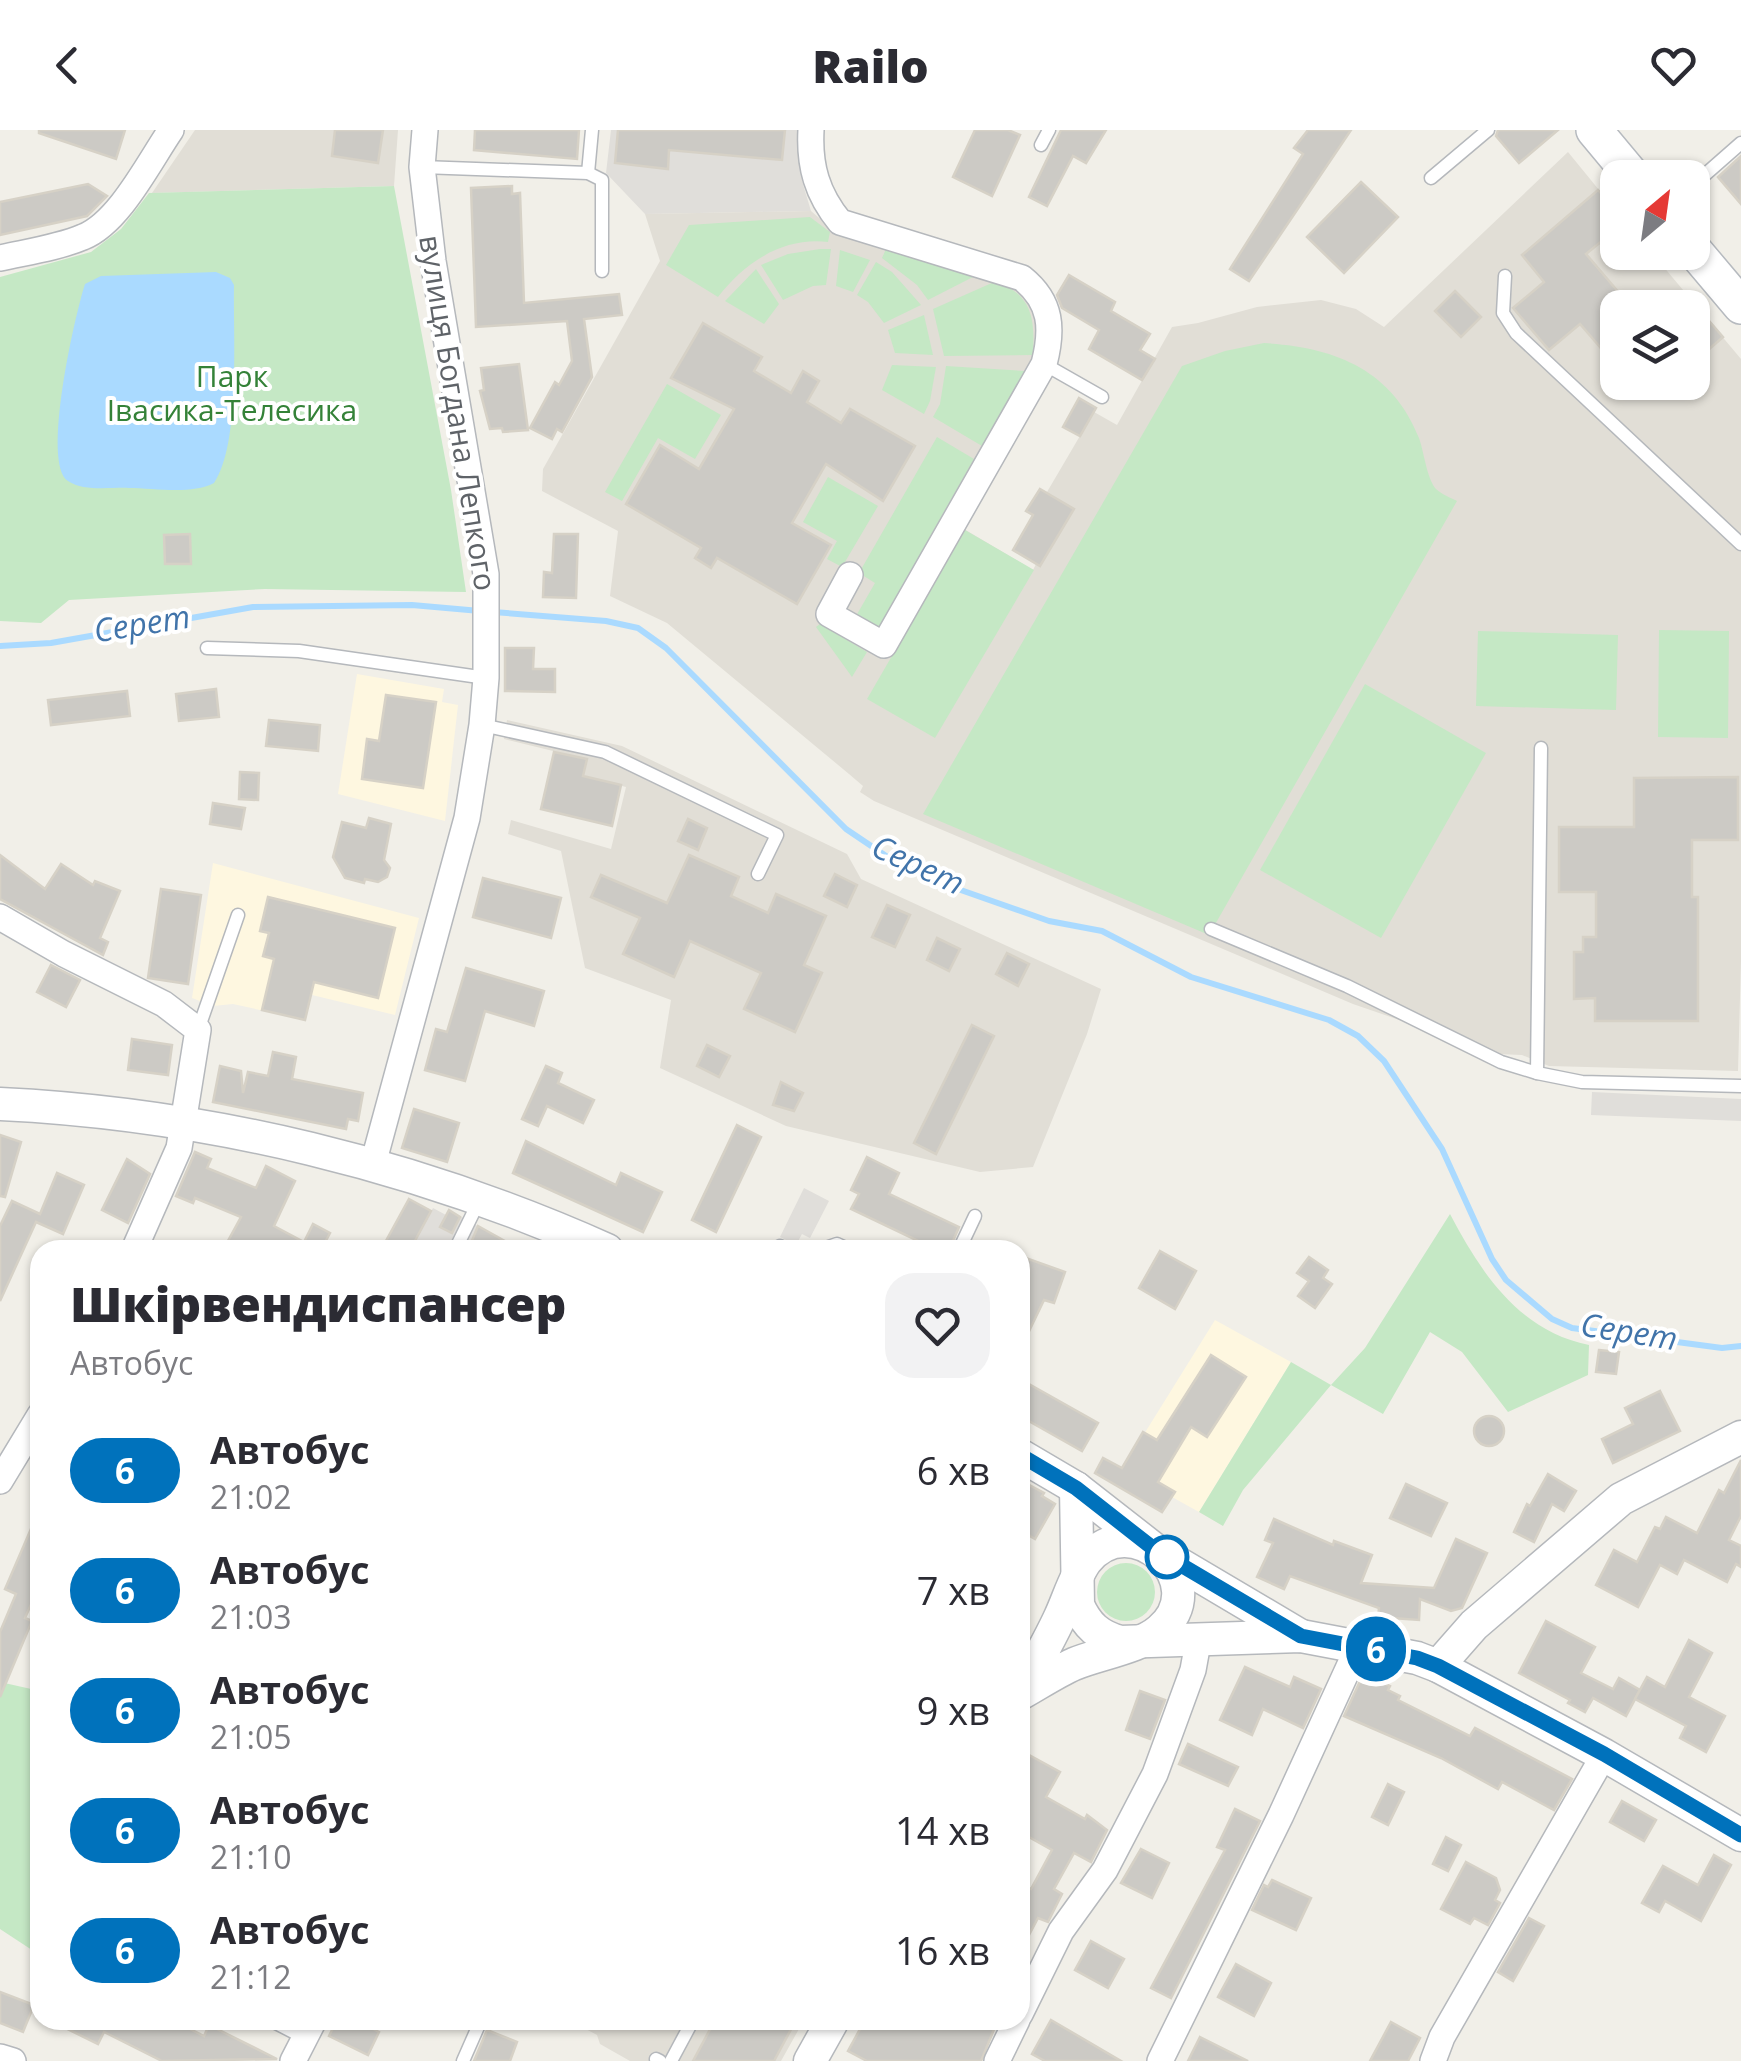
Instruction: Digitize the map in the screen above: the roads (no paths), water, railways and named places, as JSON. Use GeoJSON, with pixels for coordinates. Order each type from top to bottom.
{"type":"FeatureCollection","features":[{"type":"Feature","properties":{"kind":"main road"},"geometry":{"type":"LineString","coordinates":[[1594,130],[1619,160]]}},
{"type":"Feature","properties":{"kind":"main road"},"geometry":{"type":"LineString","coordinates":[[1710,269],[1741,305]]}},
{"type":"Feature","properties":{"kind":"street"},"geometry":{"type":"LineString","coordinates":[[0,258],[95,231],[126,197],[170,130]]}},
{"type":"Feature","properties":{"kind":"street","name":"вулиця Богдана Лепкого"},"geometry":{"type":"LineString","coordinates":[[374,1164],[467,818],[486,678],[486,592],[436,278],[422,167],[425,130]]}},
{"type":"Feature","properties":{"kind":"street"},"geometry":{"type":"LineString","coordinates":[[811,130],[814,175],[824,202],[840,222],[1002,270],[1032,286],[1049,316],[1051,335],[1044,364],[884,645],[829,614],[850,574]]}},
{"type":"Feature","properties":{"kind":"street"},"geometry":{"type":"LineString","coordinates":[[0,917],[164,1004],[198,1030],[179,1148],[138,1240]]}},
{"type":"Feature","properties":{"kind":"street"},"geometry":{"type":"LineString","coordinates":[[0,1104],[184,1124],[374,1164],[481,1197],[584,1240]]}},
{"type":"Feature","properties":{"kind":"street"},"geometry":{"type":"LineString","coordinates":[[0,1480],[30,1431]]}},
{"type":"Feature","properties":{"kind":"street"},"geometry":{"type":"LineString","coordinates":[[1438,1666],[1474,1626],[1621,1498],[1741,1437]]}},
{"type":"Feature","properties":{"kind":"street"},"geometry":{"type":"LineString","coordinates":[[1030,1461],[1076,1488],[1154,1549],[1301,1636]]}},
{"type":"Feature","properties":{"kind":"street"},"geometry":{"type":"LineString","coordinates":[[1076,1488],[1078,1605],[1094,1630],[1106,1638],[1135,1642],[1301,1636],[1438,1666],[1604,1754],[1741,1835]]}},
{"type":"Feature","properties":{"kind":"street"},"geometry":{"type":"LineString","coordinates":[[1030,1674],[1086,1562],[1110,1544],[1126,1541],[1154,1549],[1177,1582],[1175,1609],[1160,1631],[1072,1665],[1030,1688]]}},
{"type":"Feature","properties":{"kind":"street"},"geometry":{"type":"LineString","coordinates":[[1030,1993],[1061,1931],[1105,1870],[1156,1774],[1193,1670],[1200,1637]]}},
{"type":"Feature","properties":{"kind":"street"},"geometry":{"type":"LineString","coordinates":[[1160,2061],[1208,1968],[1359,1646]]}},
{"type":"Feature","properties":{"kind":"street"},"geometry":{"type":"LineString","coordinates":[[1433,2061],[1442,2036],[1604,1754]]}},
{"type":"Feature","properties":{"kind":"street"},"geometry":{"type":"LineString","coordinates":[[810,2061],[827,2030]]}},
{"type":"Feature","properties":{"kind":"street"},"geometry":{"type":"LineString","coordinates":[[996,2061],[1012,2030]]}},
{"type":"Feature","properties":{"kind":"street"},"geometry":{"type":"LineString","coordinates":[[0,2057],[13,2061]]}},
{"type":"Feature","properties":{"kind":"lane"},"geometry":{"type":"LineString","coordinates":[[588,173],[592,130]]}},
{"type":"Feature","properties":{"kind":"lane"},"geometry":{"type":"LineString","coordinates":[[1041,145],[1050,130]]}},
{"type":"Feature","properties":{"kind":"lane"},"geometry":{"type":"LineString","coordinates":[[1431,178],[1488,130]]}},
{"type":"Feature","properties":{"kind":"lane"},"geometry":{"type":"LineString","coordinates":[[1710,170],[1741,143]]}},
{"type":"Feature","properties":{"kind":"lane"},"geometry":{"type":"LineString","coordinates":[[422,167],[588,173],[602,180],[602,271]]}},
{"type":"Feature","properties":{"kind":"lane"},"geometry":{"type":"LineString","coordinates":[[1505,276],[1503,312],[1516,333],[1741,544]]}},
{"type":"Feature","properties":{"kind":"lane"},"geometry":{"type":"LineString","coordinates":[[1044,364],[1102,397]]}},
{"type":"Feature","properties":{"kind":"lane"},"geometry":{"type":"LineString","coordinates":[[207,648],[299,651],[486,678]]}},
{"type":"Feature","properties":{"kind":"lane"},"geometry":{"type":"LineString","coordinates":[[482,726],[605,752],[777,835],[758,874]]}},
{"type":"Feature","properties":{"kind":"lane"},"geometry":{"type":"LineString","coordinates":[[1537,1073],[1541,748]]}},
{"type":"Feature","properties":{"kind":"lane"},"geometry":{"type":"LineString","coordinates":[[198,1030],[238,915]]}},
{"type":"Feature","properties":{"kind":"lane"},"geometry":{"type":"LineString","coordinates":[[1211,930],[1348,986],[1500,1062],[1537,1073],[1582,1082],[1741,1086]]}},
{"type":"Feature","properties":{"kind":"lane"},"geometry":{"type":"LineString","coordinates":[[459,1240],[481,1197]]}},
{"type":"Feature","properties":{"kind":"lane"},"geometry":{"type":"LineString","coordinates":[[964,1240],[975,1216]]}},
{"type":"Feature","properties":{"kind":"lane"},"geometry":{"type":"LineString","coordinates":[[463,2061],[477,2030]]}},
{"type":"Feature","properties":{"kind":"lane"},"geometry":{"type":"LineString","coordinates":[[662,2060],[685,2030]]}},
{"type":"Feature","properties":{"kind":"water"},"geometry":{"type":"Polygon","coordinates":[[[216,272],[230,278],[234,285],[234,359],[228,443],[214,483],[172,490],[90,488],[68,481],[61,469],[59,419],[68,355],[85,284],[101,276],[216,272]]]}},
{"type":"Feature","properties":{"kind":"waterway","name":"Серет"},"geometry":{"type":"LineString","coordinates":[[0,646],[51,643],[253,607],[412,605],[480,611]]}},
{"type":"Feature","properties":{"kind":"waterway","name":"Серет"},"geometry":{"type":"LineString","coordinates":[[493,612],[606,621],[638,628],[666,648],[846,829],[889,858],[938,882],[1049,921],[1102,931],[1191,977],[1329,1020],[1358,1036],[1384,1061],[1442,1149],[1492,1259],[1506,1280],[1552,1319],[1572,1328],[1722,1348],[1741,1346]]}},
{"type":"Feature","properties":{"kind":"park label","name":"Парк Івасика-Телесика"},"geometry":{"type":"Point","coordinates":[232,394]}}]}
